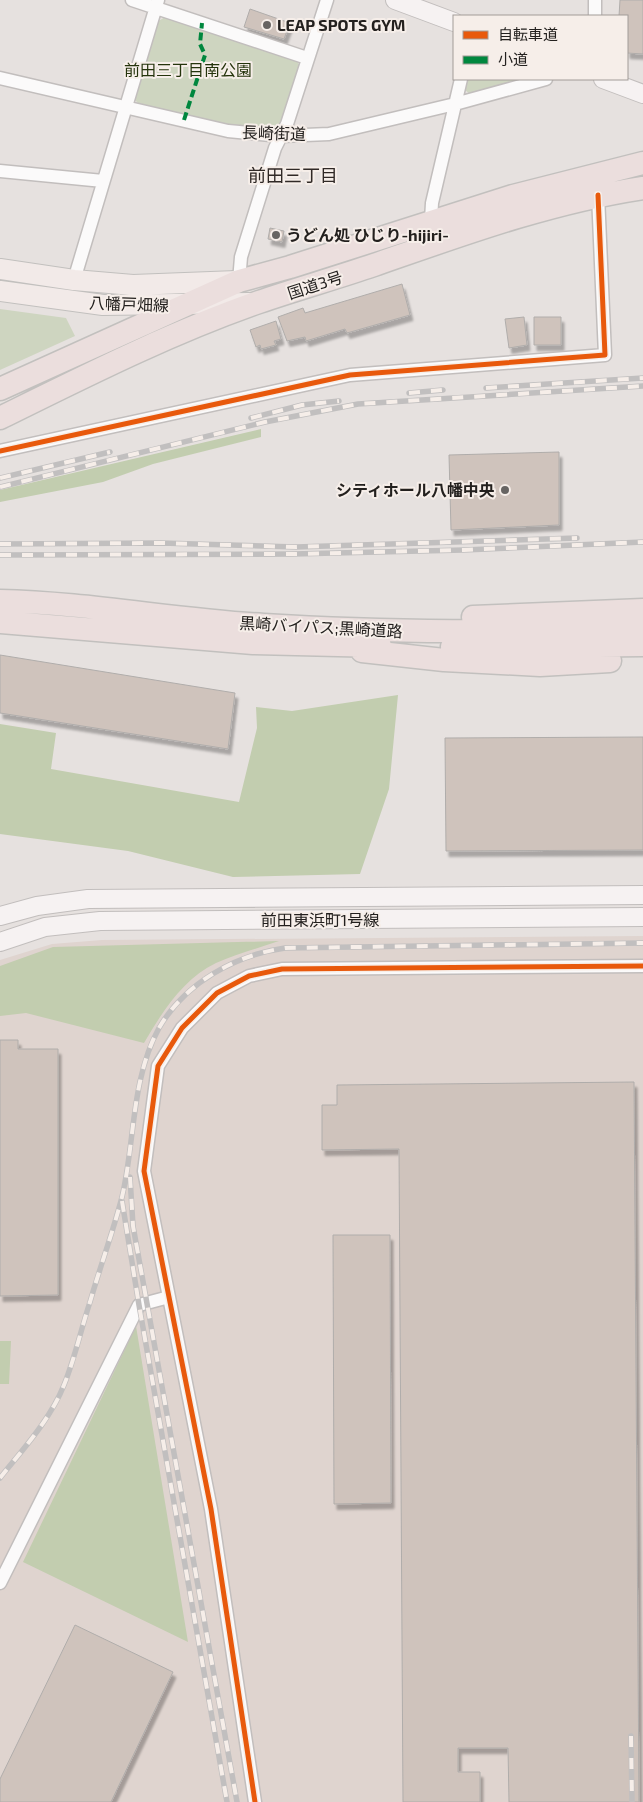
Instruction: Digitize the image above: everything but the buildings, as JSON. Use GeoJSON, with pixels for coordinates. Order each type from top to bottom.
{"type":"FeatureCollection","features":[{"type":"Feature","properties":{"kind":"highway","name":"国道3号"},"geometry":{"type":"LineString","coordinates":[[0,390],[239,281],[290,267],[431,220],[513,196],[643,163]]}},
{"type":"Feature","properties":{"kind":"highway","name":"国道3号"},"geometry":{"type":"LineString","coordinates":[[0,418],[129,354],[259,302],[324,282],[537,209],[598,195],[643,188]]}},
{"type":"Feature","properties":{"kind":"highway","name":"黒崎バイパス;黒崎道路"},"geometry":{"type":"LineString","coordinates":[[0,601],[80,607],[258,634],[643,629]]}},
{"type":"Feature","properties":{"kind":"highway"},"geometry":{"type":"LineString","coordinates":[[258,634],[643,610]]}},
{"type":"Feature","properties":{"kind":"highway","name":"黒崎バイパス;黒崎道路"},"geometry":{"type":"LineString","coordinates":[[0,622],[511,648],[643,645]]}},
{"type":"Feature","properties":{"kind":"highway"},"geometry":{"type":"LineString","coordinates":[[258,634],[351,650],[444,660],[530,664],[643,659]]}},
{"type":"Feature","properties":{"kind":"main road","name":"八幡戸畑線"},"geometry":{"type":"LineString","coordinates":[[0,269],[74,280],[133,285],[239,281]]}},
{"type":"Feature","properties":{"kind":"main road","name":"八幡戸畑線"},"geometry":{"type":"LineString","coordinates":[[0,291],[103,305],[183,305],[259,302]]}},
{"type":"Feature","properties":{"kind":"street"},"geometry":{"type":"LineString","coordinates":[[132,0],[156,4],[307,58]]}},
{"type":"Feature","properties":{"kind":"street"},"geometry":{"type":"LineString","coordinates":[[239,281],[241,257],[275,148],[281,136],[327,0]]}},
{"type":"Feature","properties":{"kind":"street"},"geometry":{"type":"LineString","coordinates":[[395,0],[453,22]]}},
{"type":"Feature","properties":{"kind":"street"},"geometry":{"type":"LineString","coordinates":[[595,0],[595,15]]}},
{"type":"Feature","properties":{"kind":"street"},"geometry":{"type":"LineString","coordinates":[[74,280],[156,4]]}},
{"type":"Feature","properties":{"kind":"street","name":"長崎街道"},"geometry":{"type":"LineString","coordinates":[[0,78],[228,131],[281,136],[329,134],[455,104],[542,80]]}},
{"type":"Feature","properties":{"kind":"street"},"geometry":{"type":"LineString","coordinates":[[431,220],[432,203],[461,80]]}},
{"type":"Feature","properties":{"kind":"street"},"geometry":{"type":"LineString","coordinates":[[607,80],[643,94]]}},
{"type":"Feature","properties":{"kind":"street"},"geometry":{"type":"LineString","coordinates":[[0,171],[103,181]]}},
{"type":"Feature","properties":{"kind":"street"},"geometry":{"type":"LineString","coordinates":[[0,451],[350,375],[605,355],[598,195]]}},
{"type":"Feature","properties":{"kind":"street","name":"前田東浜町1号線"},"geometry":{"type":"LineString","coordinates":[[0,916],[36,906],[88,899],[643,895]]}},
{"type":"Feature","properties":{"kind":"street","name":"前田東浜町1号線"},"geometry":{"type":"LineString","coordinates":[[0,942],[44,927],[100,922],[643,917]]}},
{"type":"Feature","properties":{"kind":"street"},"geometry":{"type":"LineString","coordinates":[[255,1802],[211,1510],[144,1171],[158,1066],[182,1028],[217,993],[249,976],[282,969],[643,966]]}},
{"type":"Feature","properties":{"kind":"street"},"geometry":{"type":"LineString","coordinates":[[0,1583],[138,1305],[168,1297]]}},
{"type":"Feature","properties":{"kind":"shaded area"},"geometry":{"type":"Polygon","coordinates":[[[643,936],[643,1802],[0,1802],[0,960],[52,944],[102,940],[643,936]]]}},
{"type":"Feature","properties":{"kind":"green space","name":"前田三丁目南公園"},"geometry":{"type":"Polygon","coordinates":[[[165,17],[296,58],[300,67],[279,129],[231,126],[138,103],[133,98],[157,22],[165,17]]]}},
{"type":"Feature","properties":{"kind":"green space"},"geometry":{"type":"Polygon","coordinates":[[[468,80],[525,80],[471,95],[464,89],[468,80]]]}},
{"type":"Feature","properties":{"kind":"green space"},"geometry":{"type":"Polygon","coordinates":[[[0,309],[66,318],[75,336],[0,370],[0,309]]]}},
{"type":"Feature","properties":{"kind":"green space"},"geometry":{"type":"Polygon","coordinates":[[[261,429],[261,437],[153,464],[103,482],[0,502],[0,490],[261,429]]]}},
{"type":"Feature","properties":{"kind":"green space"},"geometry":{"type":"Polygon","coordinates":[[[398,695],[389,789],[360,874],[233,877],[128,851],[0,834],[0,724],[56,733],[51,769],[239,802],[257,728],[256,707],[292,711],[398,695]]]}},
{"type":"Feature","properties":{"kind":"green space"},"geometry":{"type":"Polygon","coordinates":[[[279,941],[216,963],[193,978],[174,997],[144,1043],[26,1013],[0,1016],[0,966],[53,947],[279,941]]]}},
{"type":"Feature","properties":{"kind":"green space"},"geometry":{"type":"Polygon","coordinates":[[[136,1326],[188,1642],[23,1562],[136,1326]]]}},
{"type":"Feature","properties":{"kind":"green space"},"geometry":{"type":"Polygon","coordinates":[[[0,1341],[11,1341],[9,1384],[0,1384],[0,1341]]]}},
{"type":"Feature","properties":{"kind":"railway"},"geometry":{"type":"LineString","coordinates":[[486,388],[643,378]]}},
{"type":"Feature","properties":{"kind":"railway"},"geometry":{"type":"LineString","coordinates":[[0,487],[265,422],[358,404],[643,386]]}},
{"type":"Feature","properties":{"kind":"railway"},"geometry":{"type":"LineString","coordinates":[[409,393],[443,390]]}},
{"type":"Feature","properties":{"kind":"railway"},"geometry":{"type":"LineString","coordinates":[[251,418],[302,405],[339,401]]}},
{"type":"Feature","properties":{"kind":"railway"},"geometry":{"type":"LineString","coordinates":[[0,478],[110,452]]}},
{"type":"Feature","properties":{"kind":"railway"},"geometry":{"type":"LineString","coordinates":[[0,544],[161,543],[296,547],[577,538]]}},
{"type":"Feature","properties":{"kind":"railway"},"geometry":{"type":"LineString","coordinates":[[0,555],[293,554],[464,550],[643,542]]}},
{"type":"Feature","properties":{"kind":"railway"},"geometry":{"type":"LineString","coordinates":[[0,1478],[44,1422],[64,1385],[122,1197],[138,1089],[143,1068],[159,1028],[170,1012],[197,985],[213,974],[248,957],[285,948],[643,943]]}},
{"type":"Feature","properties":{"kind":"railway"},"geometry":{"type":"LineString","coordinates":[[130,1177],[133,1226],[237,1802]]}},
{"type":"Feature","properties":{"kind":"railway"},"geometry":{"type":"LineString","coordinates":[[122,1201],[227,1802]]}},
{"type":"Feature","properties":{"kind":"railway"},"geometry":{"type":"LineString","coordinates":[[631,1736],[632,1802]]}},
{"type":"Feature","properties":{"kind":"marked path"},"geometry":{"type":"LineString","coordinates":[[184,120],[205,55],[200,44],[202,23]]}},
{"type":"Feature","properties":{"kind":"cycle path"},"geometry":{"type":"LineString","coordinates":[[0,451],[350,375],[605,355],[598,195]]}},
{"type":"Feature","properties":{"kind":"cycle path"},"geometry":{"type":"LineString","coordinates":[[255,1802],[211,1509],[144,1171],[158,1066],[182,1028],[217,993],[249,976],[282,969],[643,966]]}},
{"type":"Feature","properties":{"kind":"place","name":"LEAP SPOTS GYM"},"geometry":{"type":"Point","coordinates":[267,25]}},
{"type":"Feature","properties":{"kind":"place","name":"うどん処 ひじり-hijiri-"},"geometry":{"type":"Point","coordinates":[276,235]}},
{"type":"Feature","properties":{"kind":"place","name":"シティホール八幡中央"},"geometry":{"type":"Point","coordinates":[505,490]}},
{"type":"Feature","properties":{"kind":"district","name":"前田三丁目"},"geometry":{"type":"Point","coordinates":[293,176]}}]}
